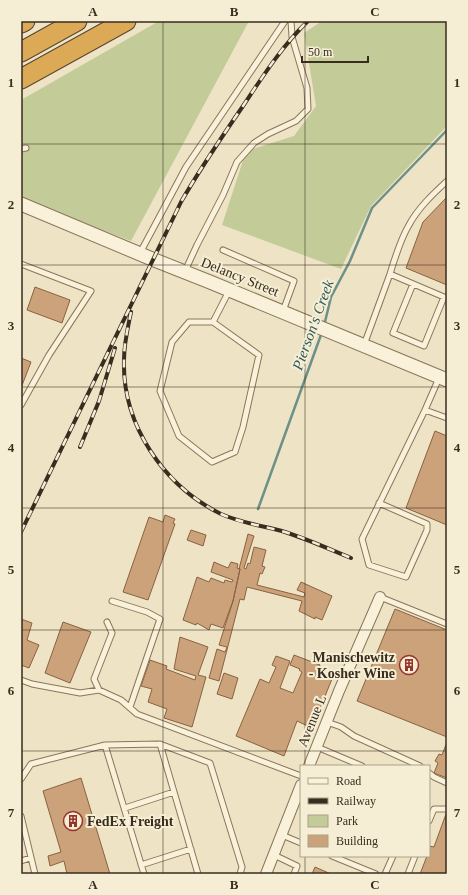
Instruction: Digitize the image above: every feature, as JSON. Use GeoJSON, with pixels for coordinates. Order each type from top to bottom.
{"type":"FeatureCollection","features":[{"type":"Feature","properties":{"kind":"highway"},"geometry":{"type":"LineString","coordinates":[[21,23],[25,21]]}},
{"type":"Feature","properties":{"kind":"highway"},"geometry":{"type":"LineString","coordinates":[[21,52],[77,21]]}},
{"type":"Feature","properties":{"kind":"highway"},"geometry":{"type":"LineString","coordinates":[[21,79],[126,21]]}},
{"type":"Feature","properties":{"kind":"street","name":"Delancy Street"},"geometry":{"type":"LineString","coordinates":[[21,204],[140,254],[444,377]]}},
{"type":"Feature","properties":{"kind":"street","name":"Avenue L"},"geometry":{"type":"LineString","coordinates":[[309,765],[380,597]]}},
{"type":"Feature","properties":{"kind":"street"},"geometry":{"type":"LineString","coordinates":[[266,874],[300,788]]}},
{"type":"Feature","properties":{"kind":"lane"},"geometry":{"type":"LineString","coordinates":[[140,254],[186,168],[285,21]]}},
{"type":"Feature","properties":{"kind":"lane"},"geometry":{"type":"LineString","coordinates":[[185,272],[196,245],[237,162],[254,143],[268,134],[296,121],[308,108],[307,88],[292,37],[291,21]]}},
{"type":"Feature","properties":{"kind":"lane"},"geometry":{"type":"LineString","coordinates":[[364,345],[390,274],[396,253],[409,225],[420,208],[447,181]]}},
{"type":"Feature","properties":{"kind":"lane"},"geometry":{"type":"LineString","coordinates":[[223,250],[294,281],[283,312]]}},
{"type":"Feature","properties":{"kind":"lane"},"geometry":{"type":"LineString","coordinates":[[21,264],[91,291],[49,356],[21,404]]}},
{"type":"Feature","properties":{"kind":"lane"},"geometry":{"type":"LineString","coordinates":[[390,274],[446,297],[424,346],[393,333],[413,284]]}},
{"type":"Feature","properties":{"kind":"lane"},"geometry":{"type":"LineString","coordinates":[[213,322],[229,290]]}},
{"type":"Feature","properties":{"kind":"lane"},"geometry":{"type":"LineString","coordinates":[[189,322],[213,322],[259,355],[243,427],[235,452],[212,462],[179,436],[160,391],[172,342],[189,322]]}},
{"type":"Feature","properties":{"kind":"lane"},"geometry":{"type":"LineString","coordinates":[[379,503],[427,524],[427,530],[406,577],[368,565],[362,539],[379,503],[425,410],[444,377]]}},
{"type":"Feature","properties":{"kind":"lane"},"geometry":{"type":"LineString","coordinates":[[425,410],[447,418]]}},
{"type":"Feature","properties":{"kind":"lane"},"geometry":{"type":"LineString","coordinates":[[380,597],[447,624]]}},
{"type":"Feature","properties":{"kind":"lane"},"geometry":{"type":"LineString","coordinates":[[112,601],[146,612],[160,619],[130,707]]}},
{"type":"Feature","properties":{"kind":"lane"},"geometry":{"type":"LineString","coordinates":[[98,690],[94,679],[112,633],[107,622]]}},
{"type":"Feature","properties":{"kind":"lane"},"geometry":{"type":"LineString","coordinates":[[21,680],[32,684],[80,693],[98,690],[121,700],[137,714],[300,776]]}},
{"type":"Feature","properties":{"kind":"lane"},"geometry":{"type":"LineString","coordinates":[[327,722],[341,727],[354,736],[418,765]]}},
{"type":"Feature","properties":{"kind":"lane"},"geometry":{"type":"LineString","coordinates":[[160,744],[198,874]]}},
{"type":"Feature","properties":{"kind":"lane"},"geometry":{"type":"LineString","coordinates":[[21,779],[31,764],[105,745],[160,744],[210,763],[242,867],[240,874]]}},
{"type":"Feature","properties":{"kind":"lane"},"geometry":{"type":"LineString","coordinates":[[105,745],[144,874]]}},
{"type":"Feature","properties":{"kind":"lane"},"geometry":{"type":"LineString","coordinates":[[317,747],[360,765]]}},
{"type":"Feature","properties":{"kind":"lane"},"geometry":{"type":"LineString","coordinates":[[430,774],[447,783]]}},
{"type":"Feature","properties":{"kind":"lane"},"geometry":{"type":"LineString","coordinates":[[125,808],[174,792]]}},
{"type":"Feature","properties":{"kind":"lane"},"geometry":{"type":"LineString","coordinates":[[430,819],[434,809],[447,809]]}},
{"type":"Feature","properties":{"kind":"lane"},"geometry":{"type":"LineString","coordinates":[[21,816],[35,874]]}},
{"type":"Feature","properties":{"kind":"lane"},"geometry":{"type":"LineString","coordinates":[[282,835],[300,843]]}},
{"type":"Feature","properties":{"kind":"lane"},"geometry":{"type":"LineString","coordinates":[[141,865],[191,849]]}},
{"type":"Feature","properties":{"kind":"lane"},"geometry":{"type":"LineString","coordinates":[[274,855],[297,866],[294,874]]}},
{"type":"Feature","properties":{"kind":"lane"},"geometry":{"type":"LineString","coordinates":[[334,857],[376,874]]}},
{"type":"Feature","properties":{"kind":"lane"},"geometry":{"type":"LineString","coordinates":[[385,874],[393,857]]}},
{"type":"Feature","properties":{"kind":"lane"},"geometry":{"type":"LineString","coordinates":[[408,874],[415,857]]}},
{"type":"Feature","properties":{"kind":"lane"},"geometry":{"type":"LineString","coordinates":[[21,861],[30,858]]}},
{"type":"Feature","properties":{"kind":"green space"},"geometry":{"type":"Polygon","coordinates":[[[159,21],[249,21],[131,241],[21,199],[21,100],[159,21]]]}},
{"type":"Feature","properties":{"kind":"green space"},"geometry":{"type":"Polygon","coordinates":[[[322,21],[447,21],[447,126],[371,206],[341,269],[222,225],[246,151],[294,136],[316,106],[304,33],[322,21]]]}},
{"type":"Feature","properties":{"kind":"building"},"geometry":{"type":"Polygon","coordinates":[[[447,197],[447,285],[406,268],[423,222],[447,197]]]}},
{"type":"Feature","properties":{"kind":"building"},"geometry":{"type":"Polygon","coordinates":[[[35,287],[70,300],[62,323],[27,310],[35,287]]]}},
{"type":"Feature","properties":{"kind":"building"},"geometry":{"type":"Polygon","coordinates":[[[21,358],[31,362],[21,388],[21,358]]]}},
{"type":"Feature","properties":{"kind":"building"},"geometry":{"type":"Polygon","coordinates":[[[435,431],[447,436],[447,525],[406,508],[435,431]]]}},
{"type":"Feature","properties":{"kind":"building"},"geometry":{"type":"Polygon","coordinates":[[[165,515],[175,519],[173,523],[175,524],[148,600],[123,592],[149,517],[163,522],[165,515]]]}},
{"type":"Feature","properties":{"kind":"building"},"geometry":{"type":"Polygon","coordinates":[[[191,530],[206,535],[203,546],[187,540],[191,530]]]}},
{"type":"Feature","properties":{"kind":"building"},"geometry":{"type":"Polygon","coordinates":[[[248,534],[254,536],[244,568],[246,569],[248,563],[250,564],[254,547],[266,550],[262,566],[265,567],[262,574],[260,573],[257,585],[304,597],[305,593],[297,590],[301,582],[332,596],[322,620],[315,617],[315,619],[299,611],[302,601],[247,587],[244,600],[240,599],[219,681],[209,678],[217,649],[225,652],[227,647],[219,645],[233,601],[248,534]]]}},
{"type":"Feature","properties":{"kind":"building"},"geometry":{"type":"Polygon","coordinates":[[[214,562],[228,568],[231,562],[238,564],[237,568],[240,569],[233,601],[223,628],[211,624],[209,630],[197,623],[196,625],[183,620],[197,577],[209,582],[211,578],[224,583],[225,580],[232,582],[233,580],[211,572],[214,562]]]}},
{"type":"Feature","properties":{"kind":"building","name":"Manischewitz - Kosher Wine"},"geometry":{"type":"Polygon","coordinates":[[[395,609],[447,630],[447,737],[357,701],[395,609]]]}},
{"type":"Feature","properties":{"kind":"building"},"geometry":{"type":"Polygon","coordinates":[[[21,619],[32,623],[27,640],[39,645],[29,668],[21,665],[21,619]]]}},
{"type":"Feature","properties":{"kind":"building"},"geometry":{"type":"Polygon","coordinates":[[[63,622],[91,632],[70,683],[45,673],[63,622]]]}},
{"type":"Feature","properties":{"kind":"building"},"geometry":{"type":"Polygon","coordinates":[[[180,637],[208,647],[198,675],[206,677],[192,727],[164,718],[167,709],[148,702],[152,689],[141,686],[150,660],[167,666],[166,669],[195,680],[196,676],[174,669],[180,637]]]}},
{"type":"Feature","properties":{"kind":"building"},"geometry":{"type":"Polygon","coordinates":[[[294,655],[320,665],[317,673],[332,679],[312,728],[297,721],[284,756],[236,736],[260,679],[269,683],[276,667],[272,665],[276,656],[290,661],[280,688],[293,693],[302,672],[299,670],[300,669],[290,665],[294,655]]]}},
{"type":"Feature","properties":{"kind":"building"},"geometry":{"type":"Polygon","coordinates":[[[224,673],[238,678],[232,699],[217,694],[224,673]]]}},
{"type":"Feature","properties":{"kind":"building"},"geometry":{"type":"Polygon","coordinates":[[[447,742],[447,778],[434,773],[438,763],[435,761],[439,754],[442,755],[447,742]]]}},
{"type":"Feature","properties":{"kind":"building","name":"FedEx Freight"},"geometry":{"type":"Polygon","coordinates":[[[81,778],[110,874],[67,874],[64,861],[50,866],[48,856],[61,852],[43,791],[81,778]]]}},
{"type":"Feature","properties":{"kind":"building"},"geometry":{"type":"Polygon","coordinates":[[[446,814],[447,874],[420,874],[427,857],[430,857],[430,846],[434,847],[446,814]]]}},
{"type":"Feature","properties":{"kind":"building"},"geometry":{"type":"Polygon","coordinates":[[[315,867],[331,874],[312,874],[315,867]]]}},
{"type":"Feature","properties":{"kind":"waterway","name":"Pierson's Creek"},"geometry":{"type":"LineString","coordinates":[[324,326],[331,297],[350,261],[372,208],[447,130]]}},
{"type":"Feature","properties":{"kind":"waterway","name":"Pierson's Creek"},"geometry":{"type":"LineString","coordinates":[[258,509],[322,332]]}},
{"type":"Feature","properties":{"kind":"railway"},"geometry":{"type":"LineString","coordinates":[[21,532],[181,202],[211,154],[281,51],[308,21]]}},
{"type":"Feature","properties":{"kind":"railway"},"geometry":{"type":"LineString","coordinates":[[131,312],[126,335],[124,360],[125,384],[130,408],[150,451],[165,470],[200,502],[221,514],[236,520],[293,535],[351,558]]}},
{"type":"Feature","properties":{"kind":"railway"},"geometry":{"type":"LineString","coordinates":[[80,447],[99,401],[115,348]]}},
{"type":"Feature","properties":{"kind":"place","name":"Manischewitz - Kosher Wine"},"geometry":{"type":"Point","coordinates":[409,665]}},
{"type":"Feature","properties":{"kind":"place","name":"FedEx Freight"},"geometry":{"type":"Point","coordinates":[73,821]}}]}
